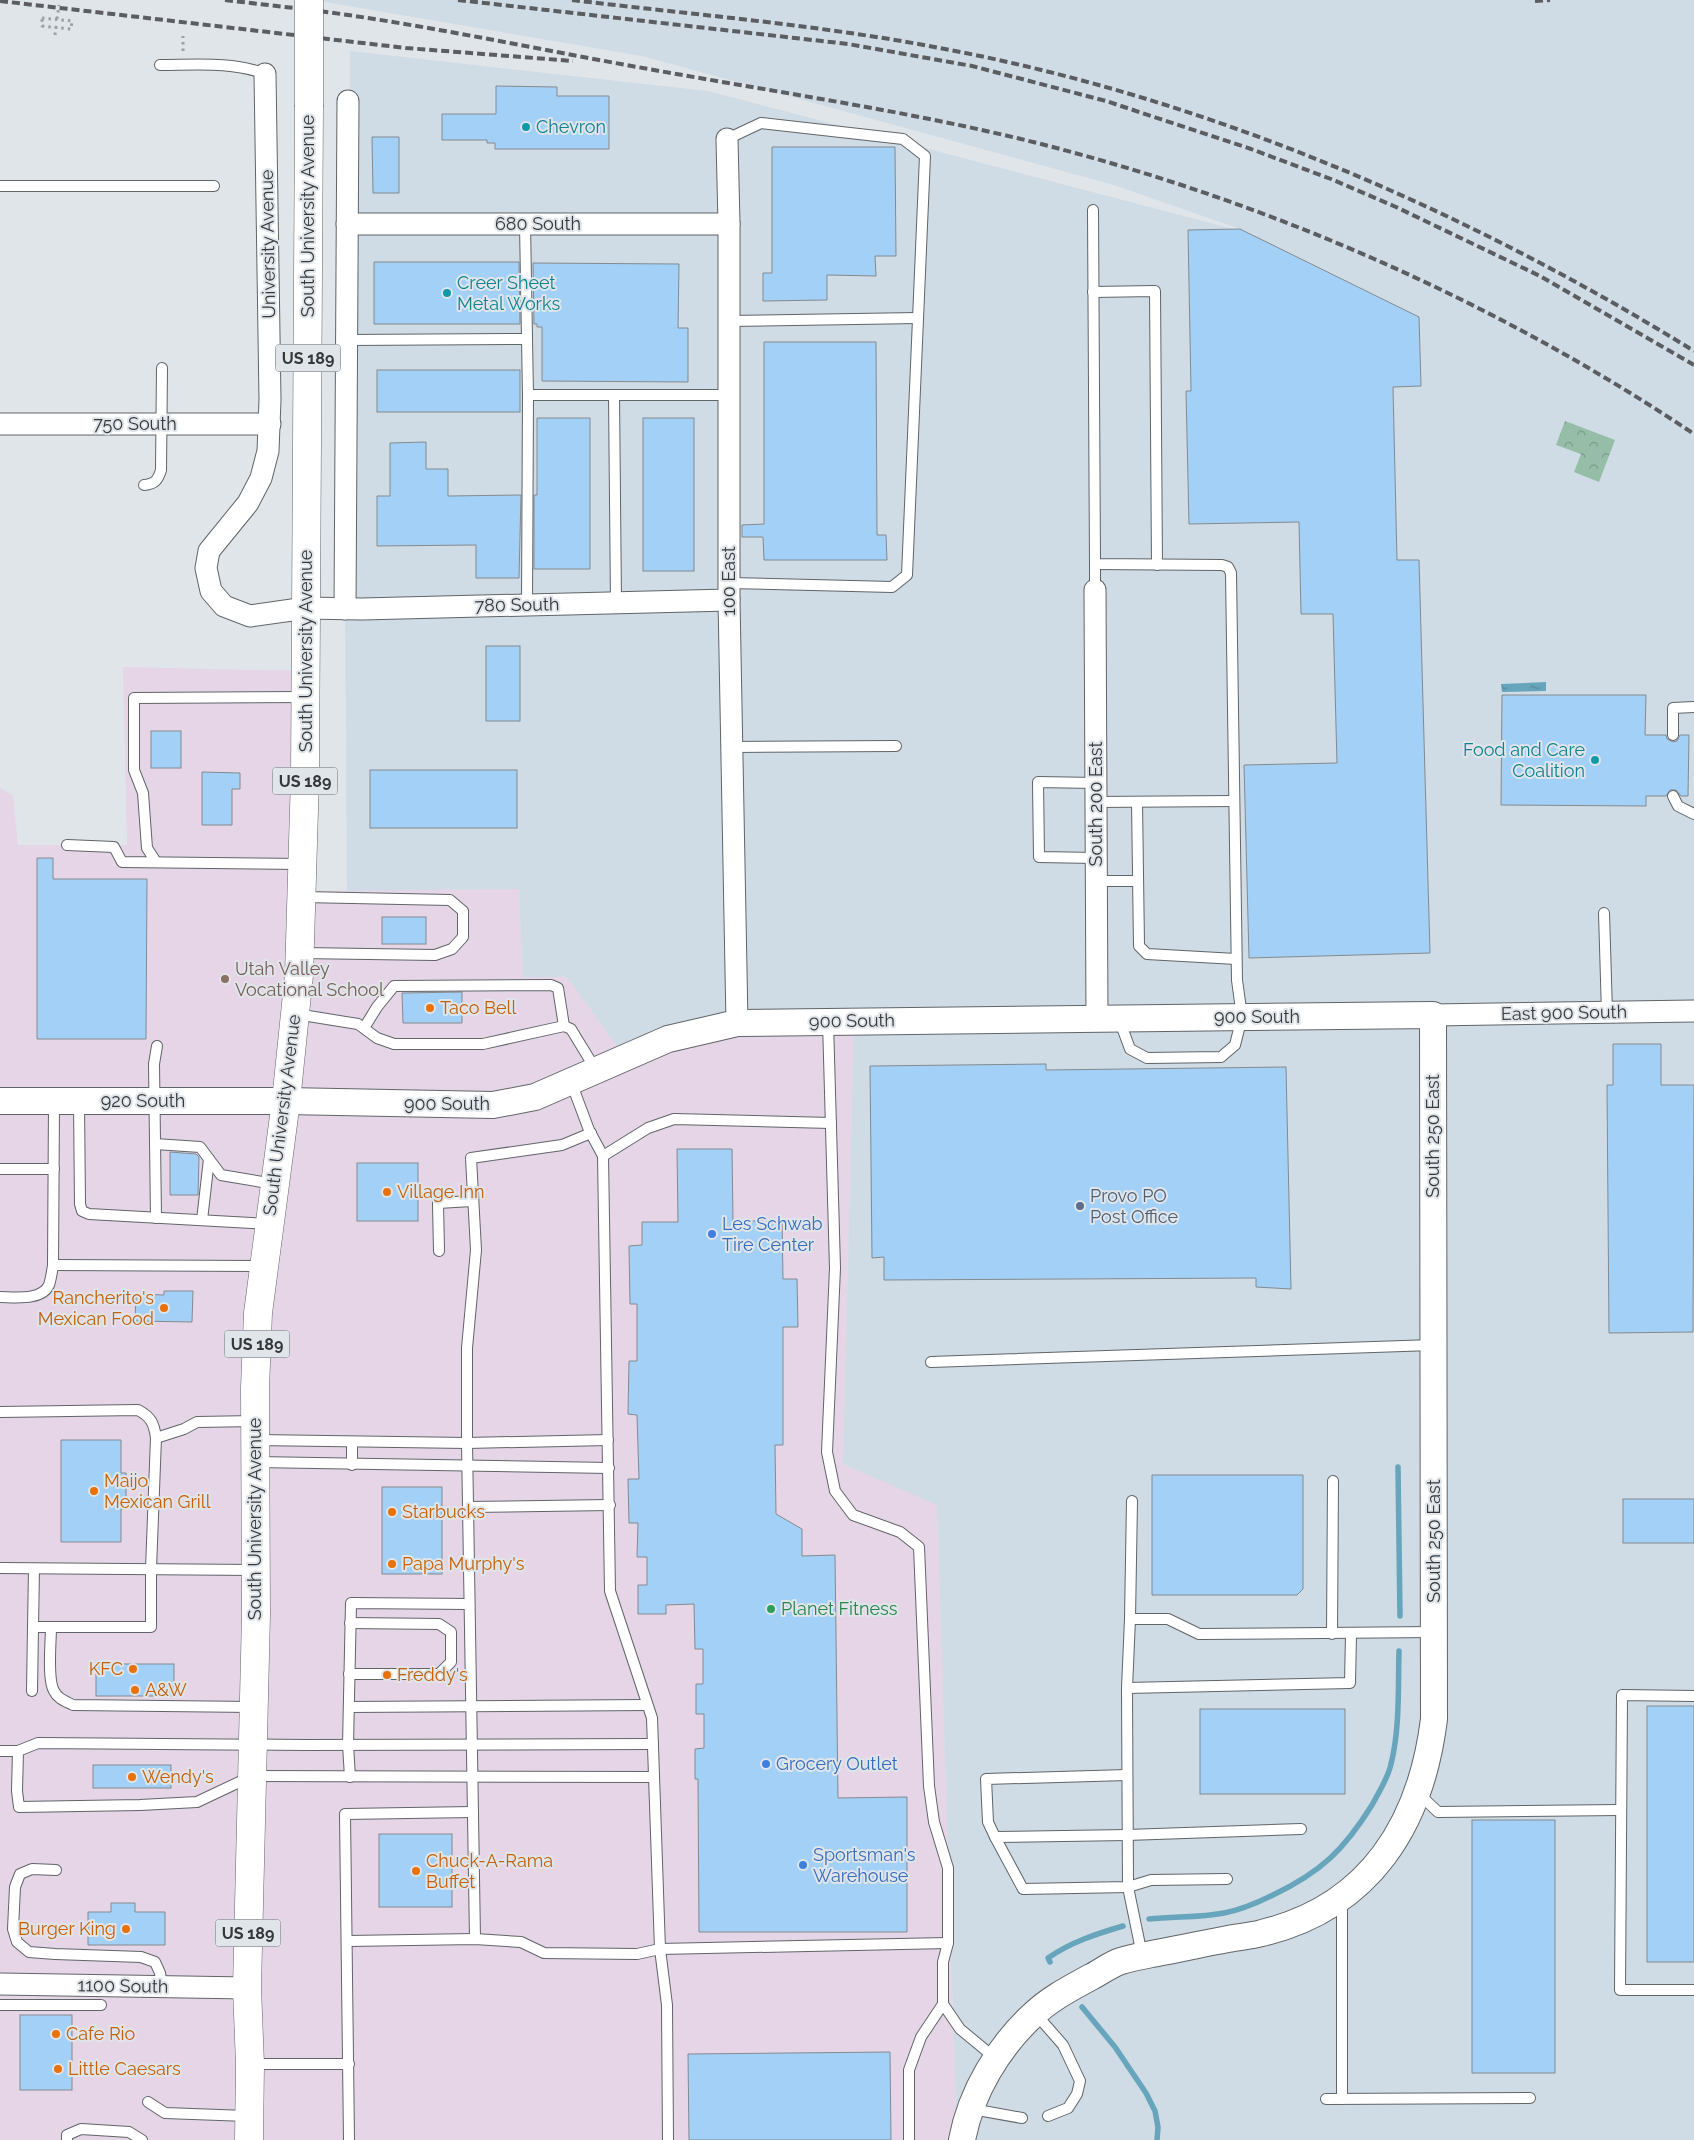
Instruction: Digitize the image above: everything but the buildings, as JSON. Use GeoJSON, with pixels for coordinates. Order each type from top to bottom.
{"type":"FeatureCollection","features":[{"type":"Feature","properties":{"kind":"highway","name":"South University Avenue"},"geometry":{"type":"LineString","coordinates":[[248,2128],[250,2064],[247,1988],[254,1707],[255,1441],[258,1313],[286,1101],[300,953],[306,608],[309,0]]}},
{"type":"Feature","properties":{"kind":"street","name":"University Avenue"},"geometry":{"type":"LineString","coordinates":[[265,74],[270,424],[268,451],[261,478],[248,503],[209,551],[206,568],[210,591],[224,606],[250,616],[306,608]]}},
{"type":"Feature","properties":{"kind":"street"},"geometry":{"type":"LineString","coordinates":[[346,609],[348,101]]}},
{"type":"Feature","properties":{"kind":"street","name":"100 East"},"geometry":{"type":"LineString","coordinates":[[727,138],[729,224],[729,592],[737,1023]]}},
{"type":"Feature","properties":{"kind":"street","name":"680 South"},"geometry":{"type":"LineString","coordinates":[[347,224],[729,224]]}},
{"type":"Feature","properties":{"kind":"street","name":"750 South"},"geometry":{"type":"LineString","coordinates":[[0,424],[270,424]]}},
{"type":"Feature","properties":{"kind":"street","name":"South 200 East"},"geometry":{"type":"LineString","coordinates":[[1094,590],[1096,881],[1107,1018]]}},
{"type":"Feature","properties":{"kind":"street","name":"780 South"},"geometry":{"type":"LineString","coordinates":[[306,608],[346,609],[616,603],[729,592]]}},
{"type":"Feature","properties":{"kind":"street","name":"East 900 South"},"geometry":{"type":"LineString","coordinates":[[1433,1015],[1694,1011]]}},
{"type":"Feature","properties":{"kind":"street","name":"900 South"},"geometry":{"type":"LineString","coordinates":[[286,1101],[493,1105],[535,1097],[668,1039],[737,1023],[1433,1015]]}},
{"type":"Feature","properties":{"kind":"street","name":"South 250 East"},"geometry":{"type":"LineString","coordinates":[[962,2140],[971,2108],[984,2078],[996,2059],[1034,2014],[1068,1989],[1119,1961],[1261,1934],[1289,1925],[1316,1913],[1342,1898],[1360,1882],[1385,1853],[1402,1828],[1418,1793],[1425,1774],[1434,1719],[1433,1015]]}},
{"type":"Feature","properties":{"kind":"street","name":"920 South"},"geometry":{"type":"LineString","coordinates":[[0,1101],[286,1101]]}},
{"type":"Feature","properties":{"kind":"street","name":"1100 South"},"geometry":{"type":"LineString","coordinates":[[0,1984],[247,1988]]}},
{"type":"Feature","properties":{"kind":"lane"},"geometry":{"type":"LineString","coordinates":[[160,65],[214,65],[253,69],[265,74]]}},
{"type":"Feature","properties":{"kind":"lane"},"geometry":{"type":"LineString","coordinates":[[727,138],[760,123],[903,139],[925,156],[907,575],[892,587],[729,592]]}},
{"type":"Feature","properties":{"kind":"lane"},"geometry":{"type":"LineString","coordinates":[[0,186],[214,186]]}},
{"type":"Feature","properties":{"kind":"lane"},"geometry":{"type":"LineString","coordinates":[[1093,210],[1094,590]]}},
{"type":"Feature","properties":{"kind":"lane"},"geometry":{"type":"LineString","coordinates":[[525,224],[528,394],[527,605]]}},
{"type":"Feature","properties":{"kind":"lane"},"geometry":{"type":"LineString","coordinates":[[1093,292],[1154,291],[1157,565]]}},
{"type":"Feature","properties":{"kind":"lane"},"geometry":{"type":"LineString","coordinates":[[729,321],[918,318]]}},
{"type":"Feature","properties":{"kind":"lane"},"geometry":{"type":"LineString","coordinates":[[347,340],[527,339]]}},
{"type":"Feature","properties":{"kind":"lane"},"geometry":{"type":"LineString","coordinates":[[144,486],[158,480],[161,470],[162,368]]}},
{"type":"Feature","properties":{"kind":"lane"},"geometry":{"type":"LineString","coordinates":[[528,394],[729,395]]}},
{"type":"Feature","properties":{"kind":"lane"},"geometry":{"type":"LineString","coordinates":[[614,395],[616,603]]}},
{"type":"Feature","properties":{"kind":"lane"},"geometry":{"type":"LineString","coordinates":[[1095,564],[1222,565],[1228,567],[1231,573],[1236,959],[1242,1017],[1235,1045],[1221,1057],[1147,1058],[1130,1049],[1107,1018]]}},
{"type":"Feature","properties":{"kind":"lane"},"geometry":{"type":"LineString","coordinates":[[156,862],[147,848],[143,793],[134,770],[134,698],[305,697]]}},
{"type":"Feature","properties":{"kind":"lane"},"geometry":{"type":"LineString","coordinates":[[1673,735],[1673,708],[1694,707]]}},
{"type":"Feature","properties":{"kind":"lane"},"geometry":{"type":"LineString","coordinates":[[732,747],[896,746]]}},
{"type":"Feature","properties":{"kind":"lane"},"geometry":{"type":"LineString","coordinates":[[1096,858],[1039,857],[1038,782],[1096,792],[1137,802],[1234,801]]}},
{"type":"Feature","properties":{"kind":"lane"},"geometry":{"type":"LineString","coordinates":[[1673,796],[1678,806],[1694,814]]}},
{"type":"Feature","properties":{"kind":"lane"},"geometry":{"type":"LineString","coordinates":[[1137,802],[1139,946],[1142,951],[1147,954],[1236,959]]}},
{"type":"Feature","properties":{"kind":"lane"},"geometry":{"type":"LineString","coordinates":[[67,846],[114,847],[122,862],[302,864]]}},
{"type":"Feature","properties":{"kind":"lane"},"geometry":{"type":"LineString","coordinates":[[1096,881],[1138,881]]}},
{"type":"Feature","properties":{"kind":"lane"},"geometry":{"type":"LineString","coordinates":[[300,953],[435,955],[452,949],[462,937],[462,911],[450,900],[301,897]]}},
{"type":"Feature","properties":{"kind":"lane"},"geometry":{"type":"LineString","coordinates":[[1604,913],[1607,1013]]}},
{"type":"Feature","properties":{"kind":"lane"},"geometry":{"type":"LineString","coordinates":[[364,1028],[377,1006],[394,986],[551,985],[558,988],[564,1026]]}},
{"type":"Feature","properties":{"kind":"lane"},"geometry":{"type":"LineString","coordinates":[[295,1013],[358,1024],[377,1038],[394,1044],[488,1043],[564,1026],[571,1029],[596,1070]]}},
{"type":"Feature","properties":{"kind":"lane"},"geometry":{"type":"LineString","coordinates":[[828,1021],[835,1268],[827,1452],[835,1491],[853,1515],[900,1532],[919,1547],[929,1786],[934,1822],[948,1868],[948,1943],[943,1962],[943,2004],[922,2037],[909,2070],[909,2140]]}},
{"type":"Feature","properties":{"kind":"lane"},"geometry":{"type":"LineString","coordinates":[[156,1218],[154,1064],[157,1046]]}},
{"type":"Feature","properties":{"kind":"lane"},"geometry":{"type":"LineString","coordinates":[[571,1081],[590,1133],[603,1156],[610,1591],[652,1718],[660,1949],[667,2005],[668,2140]]}},
{"type":"Feature","properties":{"kind":"lane"},"geometry":{"type":"LineString","coordinates":[[0,1297],[28,1297],[42,1293],[49,1287],[53,1265],[54,1101]]}},
{"type":"Feature","properties":{"kind":"lane"},"geometry":{"type":"LineString","coordinates":[[79,1101],[80,1204],[82,1211],[89,1214],[269,1224]]}},
{"type":"Feature","properties":{"kind":"lane"},"geometry":{"type":"LineString","coordinates":[[603,1156],[648,1128],[674,1119],[831,1123]]}},
{"type":"Feature","properties":{"kind":"lane"},"geometry":{"type":"LineString","coordinates":[[475,1939],[467,1443],[467,1348],[476,1250],[471,1158],[562,1145],[590,1133]]}},
{"type":"Feature","properties":{"kind":"lane"},"geometry":{"type":"LineString","coordinates":[[155,1144],[194,1145],[200,1147],[221,1175],[275,1184]]}},
{"type":"Feature","properties":{"kind":"lane"},"geometry":{"type":"LineString","coordinates":[[202,1220],[209,1159]]}},
{"type":"Feature","properties":{"kind":"lane"},"geometry":{"type":"LineString","coordinates":[[0,1169],[54,1169]]}},
{"type":"Feature","properties":{"kind":"lane"},"geometry":{"type":"LineString","coordinates":[[439,1250],[438,1203],[472,1201]]}},
{"type":"Feature","properties":{"kind":"lane"},"geometry":{"type":"LineString","coordinates":[[53,1265],[264,1266]]}},
{"type":"Feature","properties":{"kind":"lane"},"geometry":{"type":"LineString","coordinates":[[931,1362],[1434,1345]]}},
{"type":"Feature","properties":{"kind":"lane"},"geometry":{"type":"LineString","coordinates":[[0,1412],[138,1410],[148,1415],[155,1425],[151,1627],[33,1627]]}},
{"type":"Feature","properties":{"kind":"lane"},"geometry":{"type":"LineString","coordinates":[[156,1438],[184,1429],[197,1422],[255,1441],[352,1464],[609,1468]]}},
{"type":"Feature","properties":{"kind":"lane"},"geometry":{"type":"LineString","coordinates":[[255,1441],[467,1443],[608,1440]]}},
{"type":"Feature","properties":{"kind":"lane"},"geometry":{"type":"LineString","coordinates":[[352,1442],[352,1464]]}},
{"type":"Feature","properties":{"kind":"lane"},"geometry":{"type":"LineString","coordinates":[[1332,1481],[1332,1634]]}},
{"type":"Feature","properties":{"kind":"lane"},"geometry":{"type":"LineString","coordinates":[[1132,1501],[1127,1688],[1128,1887],[1142,1956]]}},
{"type":"Feature","properties":{"kind":"lane"},"geometry":{"type":"LineString","coordinates":[[468,1507],[610,1505]]}},
{"type":"Feature","properties":{"kind":"lane"},"geometry":{"type":"LineString","coordinates":[[0,1568],[256,1570]]}},
{"type":"Feature","properties":{"kind":"lane"},"geometry":{"type":"LineString","coordinates":[[32,1691],[34,1569]]}},
{"type":"Feature","properties":{"kind":"lane"},"geometry":{"type":"LineString","coordinates":[[350,1777],[348,1745],[351,1603],[469,1604]]}},
{"type":"Feature","properties":{"kind":"lane"},"geometry":{"type":"LineString","coordinates":[[1130,1620],[1168,1618],[1199,1634],[1434,1632]]}},
{"type":"Feature","properties":{"kind":"lane"},"geometry":{"type":"LineString","coordinates":[[350,1623],[439,1624],[451,1632],[451,1662],[439,1674],[350,1674]]}},
{"type":"Feature","properties":{"kind":"lane"},"geometry":{"type":"LineString","coordinates":[[51,1627],[51,1677],[53,1690],[60,1699],[73,1704],[254,1707]]}},
{"type":"Feature","properties":{"kind":"lane"},"geometry":{"type":"LineString","coordinates":[[1127,1688],[1350,1683],[1351,1634]]}},
{"type":"Feature","properties":{"kind":"lane"},"geometry":{"type":"LineString","coordinates":[[1694,1696],[1622,1695],[1620,1990],[1694,1990]]}},
{"type":"Feature","properties":{"kind":"lane"},"geometry":{"type":"LineString","coordinates":[[349,1707],[648,1705]]}},
{"type":"Feature","properties":{"kind":"lane"},"geometry":{"type":"LineString","coordinates":[[0,1751],[18,1751],[38,1743],[253,1745],[653,1744]]}},
{"type":"Feature","properties":{"kind":"lane"},"geometry":{"type":"LineString","coordinates":[[18,1751],[17,1791],[19,1807],[197,1802],[252,1776],[654,1777]]}},
{"type":"Feature","properties":{"kind":"lane"},"geometry":{"type":"LineString","coordinates":[[1127,1775],[986,1779],[988,1822],[1023,1889],[1128,1887],[1151,1880],[1227,1879]]}},
{"type":"Feature","properties":{"kind":"lane"},"geometry":{"type":"LineString","coordinates":[[1418,1793],[1438,1812],[1621,1810]]}},
{"type":"Feature","properties":{"kind":"lane"},"geometry":{"type":"LineString","coordinates":[[349,2140],[345,1814],[473,1812]]}},
{"type":"Feature","properties":{"kind":"lane"},"geometry":{"type":"LineString","coordinates":[[996,1837],[1128,1835],[1302,1828]]}},
{"type":"Feature","properties":{"kind":"lane"},"geometry":{"type":"LineString","coordinates":[[56,1870],[32,1869],[20,1874],[15,1887],[13,1929],[17,1942],[29,1952],[141,1957],[155,1962],[160,1973],[162,1986]]}},
{"type":"Feature","properties":{"kind":"lane"},"geometry":{"type":"LineString","coordinates":[[1342,1898],[1342,2099]]}},
{"type":"Feature","properties":{"kind":"lane"},"geometry":{"type":"LineString","coordinates":[[348,1941],[475,1939],[521,1942],[544,1953],[637,1954],[660,1949],[948,1943]]}},
{"type":"Feature","properties":{"kind":"lane"},"geometry":{"type":"LineString","coordinates":[[943,2004],[960,2029],[996,2059]]}},
{"type":"Feature","properties":{"kind":"lane"},"geometry":{"type":"LineString","coordinates":[[0,2005],[101,2005]]}},
{"type":"Feature","properties":{"kind":"lane"},"geometry":{"type":"LineString","coordinates":[[1034,2014],[1063,2045],[1080,2081],[1078,2094],[1068,2108],[1048,2116]]}},
{"type":"Feature","properties":{"kind":"lane"},"geometry":{"type":"LineString","coordinates":[[250,2064],[349,2064]]}},
{"type":"Feature","properties":{"kind":"lane"},"geometry":{"type":"LineString","coordinates":[[1326,2099],[1530,2098]]}},
{"type":"Feature","properties":{"kind":"lane"},"geometry":{"type":"LineString","coordinates":[[148,2102],[165,2113],[248,2128]]}},
{"type":"Feature","properties":{"kind":"lane"},"geometry":{"type":"LineString","coordinates":[[971,2108],[1022,2118]]}},
{"type":"Feature","properties":{"kind":"lane"},"geometry":{"type":"LineString","coordinates":[[67,2140],[67,2135],[81,2129],[128,2132],[142,2140]]}},
{"type":"Feature","properties":{"kind":"path"},"geometry":{"type":"LineString","coordinates":[[57,20],[59,5]]}},
{"type":"Feature","properties":{"kind":"path"},"geometry":{"type":"LineString","coordinates":[[42,18],[57,20],[72,21],[71,29],[42,26],[42,18]]}},
{"type":"Feature","properties":{"kind":"path"},"geometry":{"type":"LineString","coordinates":[[55,35],[56,28]]}},
{"type":"Feature","properties":{"kind":"shaded area"},"geometry":{"type":"Polygon","coordinates":[[[313,0],[1694,0],[1694,2140],[957,2140],[937,1505],[843,1464],[854,1021],[737,1023],[625,1057],[567,977],[523,977],[519,889],[347,891],[345,609],[350,51],[708,91],[1260,236],[1114,185],[642,56],[313,0]]]}},
{"type":"Feature","properties":{"kind":"shaded area"},"geometry":{"type":"Polygon","coordinates":[[[123,667],[306,671],[305,891],[519,889],[523,977],[567,977],[625,1057],[737,1023],[854,1021],[843,1464],[937,1504],[957,2140],[0,2140],[0,788],[13,796],[18,845],[127,845],[123,667]]]}},
{"type":"Feature","properties":{"kind":"green space"},"geometry":{"type":"Polygon","coordinates":[[[1565,421],[1615,440],[1599,482],[1574,472],[1581,454],[1556,445],[1565,421]]]}},
{"type":"Feature","properties":{"kind":"water"},"geometry":{"type":"Polygon","coordinates":[[[1546,682],[1546,691],[1502,692],[1501,684],[1546,682]]]}},
{"type":"Feature","properties":{"kind":"waterway"},"geometry":{"type":"LineString","coordinates":[[1398,1467],[1400,1616]]}},
{"type":"Feature","properties":{"kind":"waterway"},"geometry":{"type":"LineString","coordinates":[[1149,1919],[1215,1915],[1249,1906],[1305,1878],[1341,1847],[1362,1821],[1390,1769],[1397,1722],[1399,1651]]}},
{"type":"Feature","properties":{"kind":"waterway"},"geometry":{"type":"LineString","coordinates":[[1050,1962],[1048,1958],[1066,1947],[1093,1935],[1123,1926]]}},
{"type":"Feature","properties":{"kind":"waterway"},"geometry":{"type":"LineString","coordinates":[[1082,2007],[1115,2047],[1146,2093],[1155,2111],[1158,2127],[1157,2140]]}},
{"type":"Feature","properties":{"kind":"railway"},"geometry":{"type":"LineString","coordinates":[[225,0],[386,21],[884,110],[1021,139],[1110,163],[1198,190],[1285,222],[1370,257],[1454,296],[1537,339],[1617,385],[1694,434]]}},
{"type":"Feature","properties":{"kind":"railway"},"geometry":{"type":"LineString","coordinates":[[458,0],[848,44],[972,66],[1106,101],[1251,149],[1331,179],[1396,207],[1540,276],[1694,365]]}},
{"type":"Feature","properties":{"kind":"railway"},"geometry":{"type":"LineString","coordinates":[[572,0],[759,21],[899,41],[1044,71],[1141,97],[1238,129],[1333,166],[1426,207],[1518,251],[1694,351]]}},
{"type":"Feature","properties":{"kind":"railway"},"geometry":{"type":"LineString","coordinates":[[1535,1],[1550,0]]}},
{"type":"Feature","properties":{"kind":"railway"},"geometry":{"type":"LineString","coordinates":[[0,1],[406,48],[573,61]]}},
{"type":"Feature","properties":{"kind":"place","name":"Chevron"},"geometry":{"type":"Point","coordinates":[526,127]}},
{"type":"Feature","properties":{"kind":"place","name":"Creer Sheet Metal Works"},"geometry":{"type":"Point","coordinates":[447,293]}},
{"type":"Feature","properties":{"kind":"place","name":"Food and Care Coalition"},"geometry":{"type":"Point","coordinates":[1595,760]}},
{"type":"Feature","properties":{"kind":"place","name":"Utah Valley Vocational School"},"geometry":{"type":"Point","coordinates":[225,979]}},
{"type":"Feature","properties":{"kind":"place","name":"Taco Bell"},"geometry":{"type":"Point","coordinates":[430,1008]}},
{"type":"Feature","properties":{"kind":"place","name":"Village Inn"},"geometry":{"type":"Point","coordinates":[387,1192]}},
{"type":"Feature","properties":{"kind":"place","name":"Provo PO Post Office"},"geometry":{"type":"Point","coordinates":[1080,1206]}},
{"type":"Feature","properties":{"kind":"place","name":"Les Schwab Tire Center"},"geometry":{"type":"Point","coordinates":[712,1234]}},
{"type":"Feature","properties":{"kind":"place","name":"Rancherito's Mexican Food"},"geometry":{"type":"Point","coordinates":[164,1308]}},
{"type":"Feature","properties":{"kind":"place","name":"Maijo Mexican Grill"},"geometry":{"type":"Point","coordinates":[94,1491]}},
{"type":"Feature","properties":{"kind":"place","name":"Starbucks"},"geometry":{"type":"Point","coordinates":[392,1512]}},
{"type":"Feature","properties":{"kind":"place","name":"Papa Murphy's"},"geometry":{"type":"Point","coordinates":[392,1564]}},
{"type":"Feature","properties":{"kind":"place","name":"Planet Fitness"},"geometry":{"type":"Point","coordinates":[771,1609]}},
{"type":"Feature","properties":{"kind":"place","name":"KFC"},"geometry":{"type":"Point","coordinates":[133,1669]}},
{"type":"Feature","properties":{"kind":"place","name":"Freddy's"},"geometry":{"type":"Point","coordinates":[387,1675]}},
{"type":"Feature","properties":{"kind":"place","name":"A&W"},"geometry":{"type":"Point","coordinates":[135,1690]}},
{"type":"Feature","properties":{"kind":"place","name":"Grocery Outlet"},"geometry":{"type":"Point","coordinates":[766,1764]}},
{"type":"Feature","properties":{"kind":"place","name":"Wendy's"},"geometry":{"type":"Point","coordinates":[132,1777]}},
{"type":"Feature","properties":{"kind":"place","name":"Sportsman's Warehouse"},"geometry":{"type":"Point","coordinates":[803,1865]}},
{"type":"Feature","properties":{"kind":"place","name":"Chuck-A-Rama Buffet"},"geometry":{"type":"Point","coordinates":[416,1871]}},
{"type":"Feature","properties":{"kind":"place","name":"Burger King"},"geometry":{"type":"Point","coordinates":[126,1929]}},
{"type":"Feature","properties":{"kind":"place","name":"Cafe Rio"},"geometry":{"type":"Point","coordinates":[56,2034]}},
{"type":"Feature","properties":{"kind":"place","name":"Little Caesars"},"geometry":{"type":"Point","coordinates":[58,2069]}}]}
